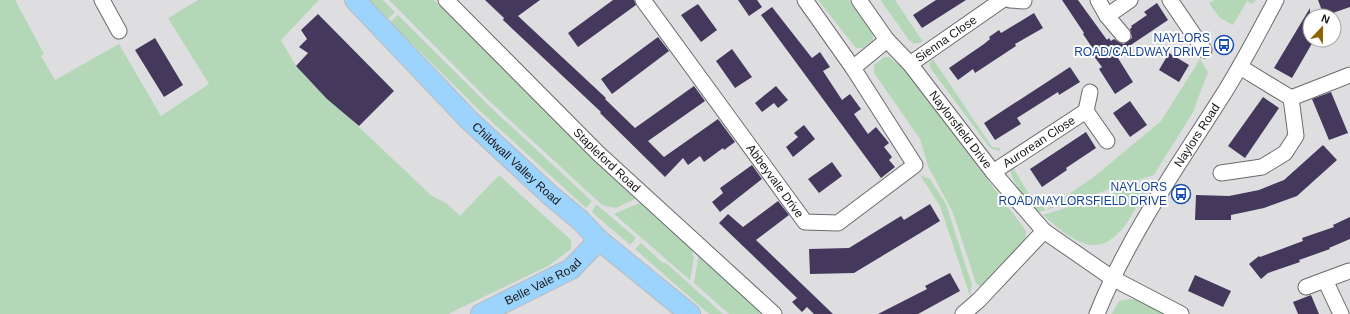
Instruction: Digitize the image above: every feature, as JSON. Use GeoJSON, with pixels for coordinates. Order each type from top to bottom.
{"type":"FeatureCollection","features":[{"type":"Feature","properties":{"kind":"main road","name":"Childwall Valley Road"},"geometry":{"type":"LineString","coordinates":[[355,0],[469,120],[550,195],[580,220],[599,240],[690,314]]}},
{"type":"Feature","properties":{"kind":"main road","name":"Belle Vale Road"},"geometry":{"type":"LineString","coordinates":[[481,314],[571,269],[599,240]]}},
{"type":"Feature","properties":{"kind":"street"},"geometry":{"type":"LineString","coordinates":[[102,0],[119,31]]}},
{"type":"Feature","properties":{"kind":"street","name":"Stapleford Road"},"geometry":{"type":"LineString","coordinates":[[446,0],[598,154],[774,314]]}},
{"type":"Feature","properties":{"kind":"street","name":"Abbeyvale Drive"},"geometry":{"type":"LineString","coordinates":[[643,0],[805,222],[838,223],[915,165],[853,68],[805,0]]}},
{"type":"Feature","properties":{"kind":"street","name":"Naylorsfield Drive"},"geometry":{"type":"LineString","coordinates":[[859,0],[887,40],[910,64],[992,172],[1044,231],[1112,278],[1176,313]]}},
{"type":"Feature","properties":{"kind":"street","name":"Sienna Close"},"geometry":{"type":"LineString","coordinates":[[910,64],[1002,0]]}},
{"type":"Feature","properties":{"kind":"street"},"geometry":{"type":"LineString","coordinates":[[1098,0],[1107,16],[1123,35]]}},
{"type":"Feature","properties":{"kind":"street"},"geometry":{"type":"LineString","coordinates":[[1107,16],[1130,0]]}},
{"type":"Feature","properties":{"kind":"street"},"geometry":{"type":"LineString","coordinates":[[1170,0],[1204,50]]}},
{"type":"Feature","properties":{"kind":"street","name":"Naylors Road"},"geometry":{"type":"LineString","coordinates":[[1097,314],[1112,278],[1166,184],[1240,67],[1276,0]]}},
{"type":"Feature","properties":{"kind":"street"},"geometry":{"type":"LineString","coordinates":[[853,68],[887,40]]}},
{"type":"Feature","properties":{"kind":"street"},"geometry":{"type":"LineString","coordinates":[[1240,67],[1291,98]]}},
{"type":"Feature","properties":{"kind":"street"},"geometry":{"type":"LineString","coordinates":[[1291,98],[1350,75]]}},
{"type":"Feature","properties":{"kind":"street","name":"Aurorean Close"},"geometry":{"type":"LineString","coordinates":[[992,172],[1086,111],[1090,92]]}},
{"type":"Feature","properties":{"kind":"street"},"geometry":{"type":"LineString","coordinates":[[1220,173],[1262,167],[1285,153],[1296,136],[1291,98]]}},
{"type":"Feature","properties":{"kind":"street","name":"Aurorean Close"},"geometry":{"type":"LineString","coordinates":[[1086,111],[1108,142]]}},
{"type":"Feature","properties":{"kind":"street"},"geometry":{"type":"LineString","coordinates":[[963,314],[979,300],[1044,231]]}},
{"type":"Feature","properties":{"kind":"street"},"geometry":{"type":"LineString","coordinates":[[1306,287],[1349,271]]}},
{"type":"Feature","properties":{"kind":"street"},"geometry":{"type":"LineString","coordinates":[[1325,280],[1341,314]]}},
{"type":"Feature","properties":{"kind":"green space"},"geometry":{"type":"Polygon","coordinates":[[[0,0],[15,0],[44,54],[41,56],[55,80],[119,44],[161,116],[209,84],[168,18],[198,0],[319,0],[281,40],[296,66],[308,79],[432,196],[446,203],[460,216],[499,175],[571,240],[571,249],[548,266],[448,314],[0,314],[0,0]]]}},
{"type":"Feature","properties":{"kind":"green space"},"geometry":{"type":"Polygon","coordinates":[[[370,0],[383,0],[395,12],[388,19],[370,0]]]}},
{"type":"Feature","properties":{"kind":"green space"},"geometry":{"type":"Polygon","coordinates":[[[389,0],[434,0],[562,128],[639,197],[616,208],[602,205],[485,97],[389,0]]]}},
{"type":"Feature","properties":{"kind":"green space"},"geometry":{"type":"Polygon","coordinates":[[[818,0],[849,0],[873,33],[873,40],[863,48],[856,48],[818,0]]]}},
{"type":"Feature","properties":{"kind":"green space"},"geometry":{"type":"Polygon","coordinates":[[[895,0],[923,42],[914,44],[909,40],[881,1],[895,0]]]}},
{"type":"Feature","properties":{"kind":"green space"},"geometry":{"type":"Polygon","coordinates":[[[1215,0],[1256,0],[1252,4],[1247,1],[1233,25],[1220,18],[1209,3],[1215,0]]]}},
{"type":"Feature","properties":{"kind":"green space"},"geometry":{"type":"Polygon","coordinates":[[[398,15],[488,105],[592,201],[586,208],[480,111],[390,22],[398,15]]]}},
{"type":"Feature","properties":{"kind":"green space"},"geometry":{"type":"Polygon","coordinates":[[[884,57],[889,57],[899,65],[902,65],[1026,231],[1025,242],[985,291],[976,283],[953,213],[928,166],[920,139],[874,73],[874,65],[884,57]]]}},
{"type":"Feature","properties":{"kind":"green space"},"geometry":{"type":"Polygon","coordinates":[[[933,59],[992,147],[999,148],[1001,150],[999,151],[990,148],[931,69],[929,64],[933,59]]]}},
{"type":"Feature","properties":{"kind":"green space"},"geometry":{"type":"Polygon","coordinates":[[[1200,59],[1208,72],[1193,112],[1154,175],[1046,210],[1095,176],[1161,121],[1200,59]]]}},
{"type":"Feature","properties":{"kind":"green space"},"geometry":{"type":"Polygon","coordinates":[[[1011,169],[1014,169],[1030,196],[1046,210],[1039,212],[1026,198],[1013,179],[1011,169]]]}},
{"type":"Feature","properties":{"kind":"green space"},"geometry":{"type":"Polygon","coordinates":[[[920,175],[930,179],[946,204],[972,285],[970,296],[940,206],[920,175]]]}},
{"type":"Feature","properties":{"kind":"green space"},"geometry":{"type":"Polygon","coordinates":[[[1151,181],[1143,197],[1122,229],[1112,239],[1101,244],[1091,245],[1080,242],[1068,235],[1043,215],[1151,181]]]}},
{"type":"Feature","properties":{"kind":"green space"},"geometry":{"type":"Polygon","coordinates":[[[644,201],[691,245],[694,258],[690,280],[614,214],[644,201]]]}},
{"type":"Feature","properties":{"kind":"green space"},"geometry":{"type":"Polygon","coordinates":[[[596,204],[636,238],[630,245],[592,212],[596,204]]]}},
{"type":"Feature","properties":{"kind":"green space"},"geometry":{"type":"Polygon","coordinates":[[[641,243],[663,263],[666,263],[723,314],[709,314],[635,249],[641,243]]]}},
{"type":"Feature","properties":{"kind":"green space"},"geometry":{"type":"Polygon","coordinates":[[[699,252],[760,311],[759,314],[729,314],[694,283],[699,252]]]}},
{"type":"Feature","properties":{"kind":"green space"},"geometry":{"type":"Polygon","coordinates":[[[1136,297],[1163,311],[1164,314],[1112,314],[1119,301],[1130,299],[1134,300],[1136,297]]]}},
{"type":"Feature","properties":{"kind":"building"},"geometry":{"type":"Polygon","coordinates":[[[485,0],[540,0],[518,16],[606,98],[605,99],[635,128],[694,86],[705,101],[648,141],[664,157],[718,119],[735,142],[724,150],[723,148],[704,162],[700,156],[688,165],[683,158],[665,177],[600,113],[601,112],[503,20],[504,18],[485,0]]]}},
{"type":"Feature","properties":{"kind":"building"},"geometry":{"type":"Polygon","coordinates":[[[613,0],[634,0],[636,5],[578,47],[568,33],[613,0]]]}},
{"type":"Feature","properties":{"kind":"building"},"geometry":{"type":"Polygon","coordinates":[[[738,0],[757,0],[762,7],[749,16],[738,0]]]}},
{"type":"Feature","properties":{"kind":"building"},"geometry":{"type":"Polygon","coordinates":[[[936,0],[966,0],[922,28],[913,15],[936,0]]]}},
{"type":"Feature","properties":{"kind":"building"},"geometry":{"type":"Polygon","coordinates":[[[1062,0],[1078,0],[1107,40],[1109,38],[1111,41],[1114,39],[1124,44],[1132,38],[1130,29],[1132,27],[1131,26],[1147,15],[1144,12],[1157,3],[1168,20],[1116,55],[1133,82],[1115,94],[1099,69],[1102,67],[1090,51],[1093,49],[1083,34],[1084,33],[1062,0]]]}},
{"type":"Feature","properties":{"kind":"building"},"geometry":{"type":"Polygon","coordinates":[[[1318,0],[1350,0],[1350,7],[1342,10],[1342,8],[1321,8],[1318,0]]]}},
{"type":"Feature","properties":{"kind":"building"},"geometry":{"type":"Polygon","coordinates":[[[698,4],[717,30],[701,42],[681,15],[698,4]]]}},
{"type":"Feature","properties":{"kind":"building"},"geometry":{"type":"Polygon","coordinates":[[[772,7],[812,58],[820,52],[830,67],[823,71],[842,100],[850,94],[861,109],[854,114],[868,134],[876,127],[889,143],[884,147],[892,157],[889,160],[895,167],[881,178],[761,15],[772,7]]]}},
{"type":"Feature","properties":{"kind":"building"},"geometry":{"type":"Polygon","coordinates":[[[1034,13],[1043,28],[1015,44],[1016,46],[975,73],[973,69],[958,80],[949,68],[984,44],[990,39],[989,37],[999,30],[1001,33],[1034,13]]]}},
{"type":"Feature","properties":{"kind":"building"},"geometry":{"type":"Polygon","coordinates":[[[318,14],[394,91],[359,126],[327,99],[296,66],[308,53],[299,47],[307,39],[301,30],[318,14]]]}},
{"type":"Feature","properties":{"kind":"building"},"geometry":{"type":"Polygon","coordinates":[[[1302,21],[1302,48],[1309,48],[1292,78],[1274,68],[1302,21]]]}},
{"type":"Feature","properties":{"kind":"building"},"geometry":{"type":"Polygon","coordinates":[[[658,37],[669,51],[612,94],[601,79],[658,37]]]}},
{"type":"Feature","properties":{"kind":"building"},"geometry":{"type":"Polygon","coordinates":[[[155,38],[183,85],[164,97],[135,50],[155,38]]]}},
{"type":"Feature","properties":{"kind":"building"},"geometry":{"type":"Polygon","coordinates":[[[732,49],[752,77],[735,88],[716,61],[732,49]]]}},
{"type":"Feature","properties":{"kind":"building"},"geometry":{"type":"Polygon","coordinates":[[[1169,53],[1189,65],[1179,82],[1159,70],[1169,53]]]}},
{"type":"Feature","properties":{"kind":"building"},"geometry":{"type":"Polygon","coordinates":[[[1070,67],[1080,82],[1059,95],[1058,92],[1017,118],[1021,124],[995,140],[984,123],[1070,67]]]}},
{"type":"Feature","properties":{"kind":"building"},"geometry":{"type":"Polygon","coordinates":[[[776,86],[788,100],[778,108],[774,103],[762,112],[755,103],[776,86]]]}},
{"type":"Feature","properties":{"kind":"building"},"geometry":{"type":"Polygon","coordinates":[[[1331,92],[1348,133],[1329,140],[1312,99],[1331,92]]]}},
{"type":"Feature","properties":{"kind":"building"},"geometry":{"type":"Polygon","coordinates":[[[1263,97],[1279,108],[1245,158],[1228,146],[1263,97]]]}},
{"type":"Feature","properties":{"kind":"building"},"geometry":{"type":"Polygon","coordinates":[[[1130,101],[1147,125],[1130,137],[1113,113],[1130,101]]]}},
{"type":"Feature","properties":{"kind":"building"},"geometry":{"type":"Polygon","coordinates":[[[804,125],[815,139],[793,157],[786,147],[798,137],[794,133],[804,125]]]}},
{"type":"Feature","properties":{"kind":"building"},"geometry":{"type":"Polygon","coordinates":[[[1086,132],[1096,148],[1066,168],[1067,170],[1042,187],[1030,169],[1086,132]]]}},
{"type":"Feature","properties":{"kind":"building"},"geometry":{"type":"Polygon","coordinates":[[[1323,145],[1337,160],[1297,196],[1264,208],[1231,215],[1231,220],[1195,220],[1196,195],[1229,196],[1259,190],[1284,180],[1323,145]]]}},
{"type":"Feature","properties":{"kind":"building"},"geometry":{"type":"Polygon","coordinates":[[[832,162],[842,176],[819,193],[808,179],[832,162]]]}},
{"type":"Feature","properties":{"kind":"building"},"geometry":{"type":"Polygon","coordinates":[[[752,165],[762,179],[720,212],[712,202],[723,193],[720,188],[752,165]]]}},
{"type":"Feature","properties":{"kind":"building"},"geometry":{"type":"Polygon","coordinates":[[[778,201],[789,215],[756,240],[833,314],[814,314],[807,307],[802,312],[792,302],[797,298],[719,223],[728,214],[743,227],[778,201]]]}},
{"type":"Feature","properties":{"kind":"building"},"geometry":{"type":"Polygon","coordinates":[[[930,204],[940,221],[854,273],[810,274],[809,249],[849,248],[901,216],[904,220],[930,204]]]}},
{"type":"Feature","properties":{"kind":"building"},"geometry":{"type":"Polygon","coordinates":[[[1350,217],[1350,239],[1329,248],[1330,249],[1299,260],[1300,262],[1268,273],[1261,279],[1249,264],[1259,256],[1260,257],[1303,241],[1302,238],[1334,227],[1333,225],[1350,217]]]}},
{"type":"Feature","properties":{"kind":"building"},"geometry":{"type":"Polygon","coordinates":[[[950,273],[960,291],[918,314],[878,314],[927,289],[925,286],[950,273]]]}},
{"type":"Feature","properties":{"kind":"building"},"geometry":{"type":"Polygon","coordinates":[[[1195,275],[1231,291],[1223,307],[1188,291],[1195,275]]]}},
{"type":"Feature","properties":{"kind":"building"},"geometry":{"type":"Polygon","coordinates":[[[1311,295],[1319,314],[1298,314],[1293,302],[1311,295]]]}},
{"type":"Feature","properties":{"kind":"place","name":"NAYLORS ROAD/CALDWAY DRIVE"},"geometry":{"type":"Point","coordinates":[1224,45]}},
{"type":"Feature","properties":{"kind":"place","name":"NAYLORS ROAD/NAYLORSFIELD DRIVE"},"geometry":{"type":"Point","coordinates":[1181,194]}}]}
